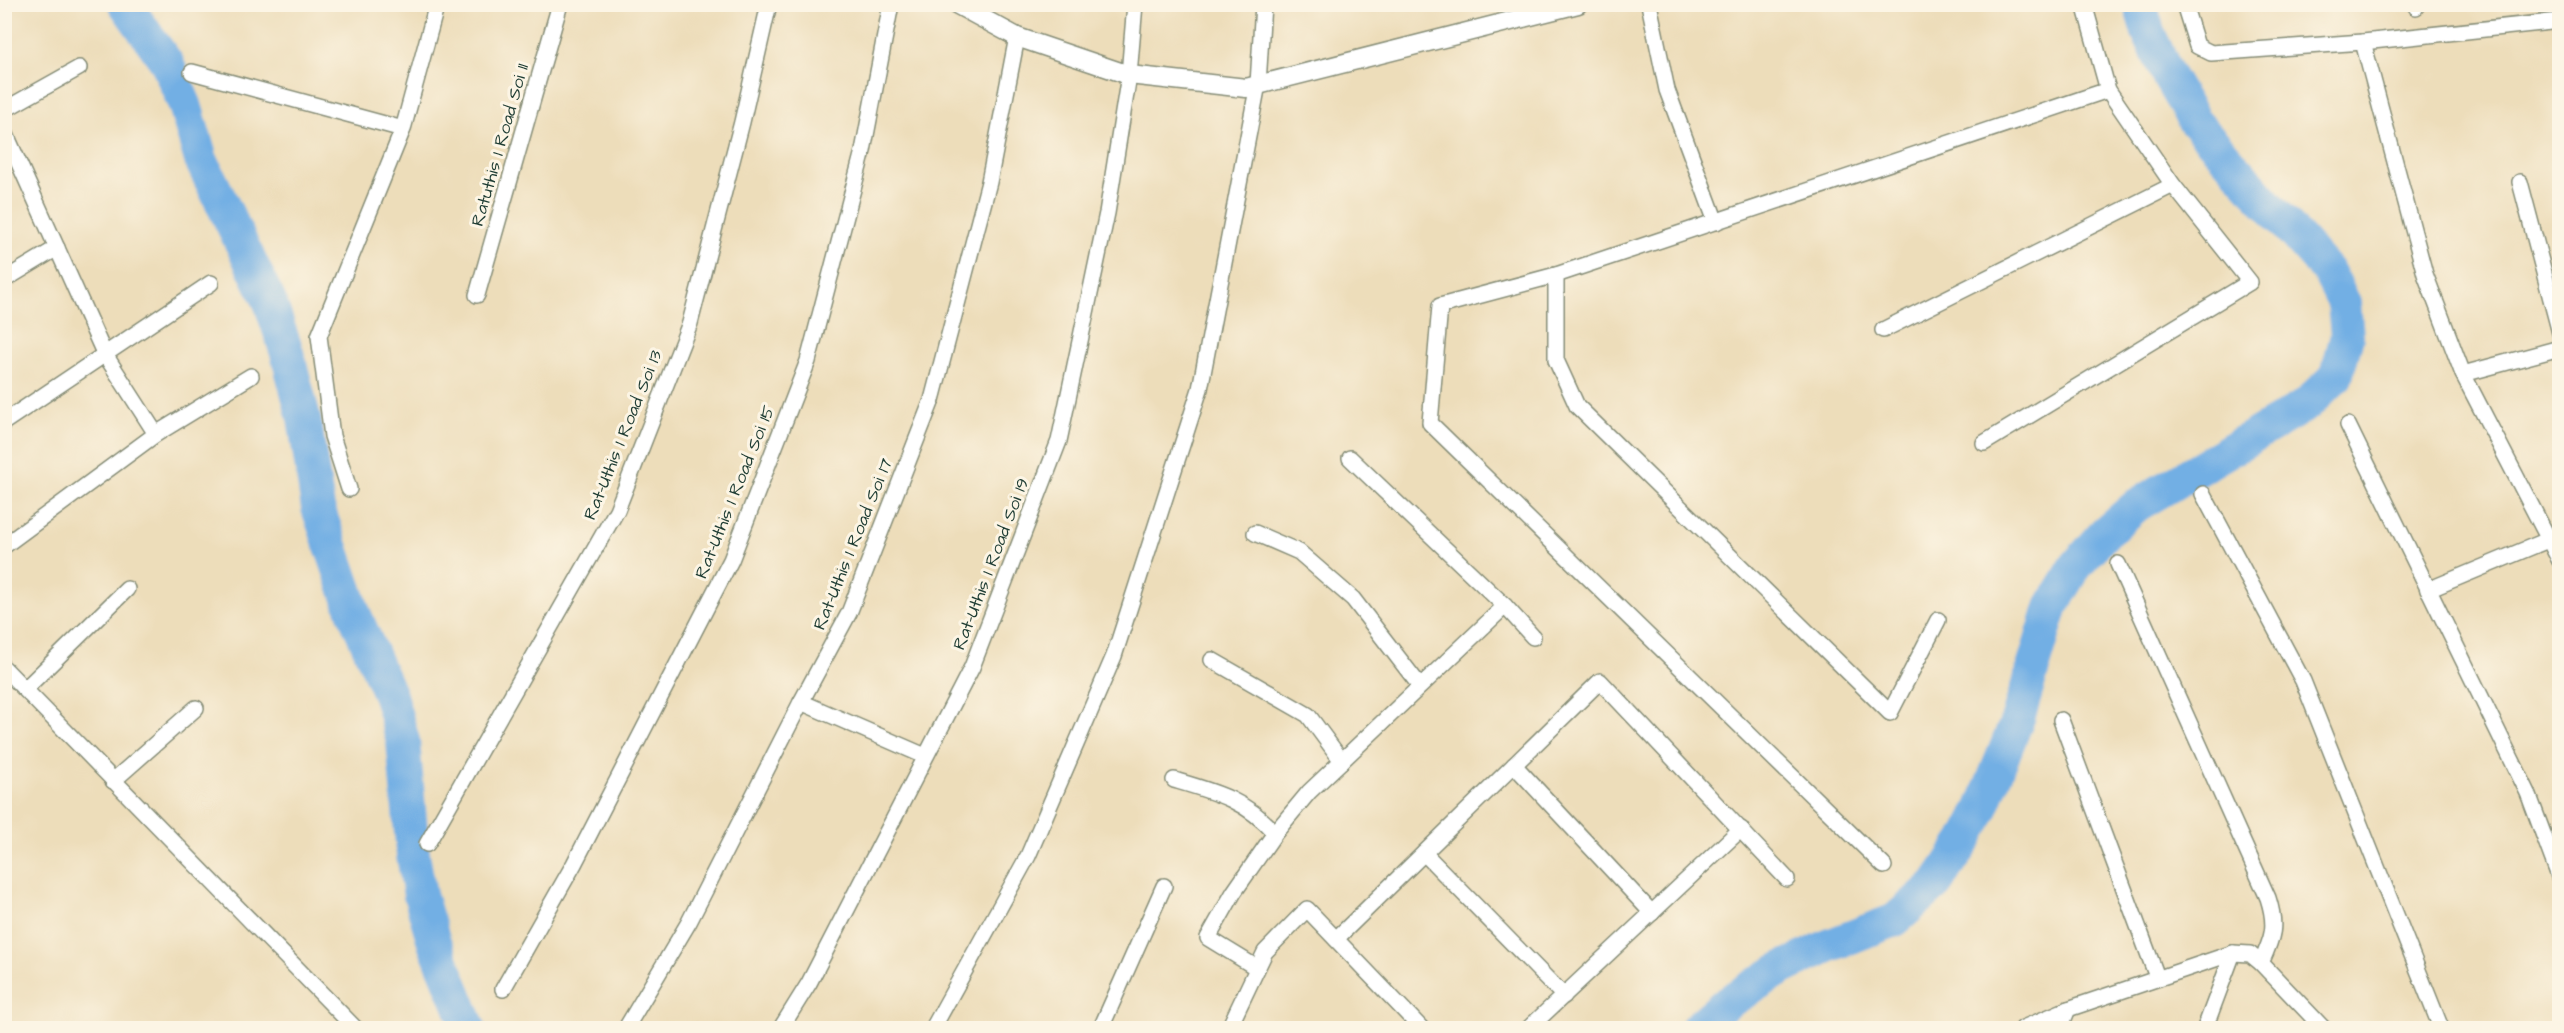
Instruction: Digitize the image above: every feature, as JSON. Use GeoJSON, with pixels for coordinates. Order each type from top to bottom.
{"type":"FeatureCollection","features":[{"type":"Feature","properties":{"kind":"street","name":"Ratuthis 1 Road Soi 11"},"geometry":{"type":"LineString","coordinates":[[477,295],[560,4]]}},
{"type":"Feature","properties":{"kind":"street","name":"Rat-Uthis 1 Road Soi 13"},"geometry":{"type":"LineString","coordinates":[[427,844],[617,510],[690,323],[742,122],[769,4]]}},
{"type":"Feature","properties":{"kind":"street","name":"Rat-Uthis 1 Road Soi 15"},"geometry":{"type":"LineString","coordinates":[[503,989],[580,853],[735,549],[808,361],[863,152],[891,4]]}},
{"type":"Feature","properties":{"kind":"street"},"geometry":{"type":"LineString","coordinates":[[956,4],[1017,37],[1129,75],[1246,88],[1577,5]]}},
{"type":"Feature","properties":{"kind":"street","name":"Rat-Uthis 1 Road Soi 19"},"geometry":{"type":"LineString","coordinates":[[781,1029],[808,983],[972,667],[1059,441],[1107,213],[1129,75],[1135,4]]}},
{"type":"Feature","properties":{"kind":"street"},"geometry":{"type":"LineString","coordinates":[[933,1029],[1028,855],[1114,656],[1200,389],[1258,84],[1263,4]]}},
{"type":"Feature","properties":{"kind":"street"},"geometry":{"type":"LineString","coordinates":[[1649,4],[1667,90],[1716,222]]}},
{"type":"Feature","properties":{"kind":"street"},"geometry":{"type":"LineString","coordinates":[[1984,443],[2250,282],[2173,185],[2108,90],[2084,4]]}},
{"type":"Feature","properties":{"kind":"street"},"geometry":{"type":"LineString","coordinates":[[2184,4],[2198,46],[2211,53],[2362,42],[2559,21]]}},
{"type":"Feature","properties":{"kind":"street"},"geometry":{"type":"LineString","coordinates":[[349,489],[332,435],[319,336],[403,129],[433,5]]}},
{"type":"Feature","properties":{"kind":"street","name":"Rat-Uthis 1 Road Soi 17"},"geometry":{"type":"LineString","coordinates":[[626,1029],[689,922],[849,613],[932,400],[989,182],[1017,37]]}},
{"type":"Feature","properties":{"kind":"street"},"geometry":{"type":"LineString","coordinates":[[2362,42],[2425,274],[2463,374],[2559,561]]}},
{"type":"Feature","properties":{"kind":"street"},"geometry":{"type":"LineString","coordinates":[[4,110],[79,68]]}},
{"type":"Feature","properties":{"kind":"street"},"geometry":{"type":"LineString","coordinates":[[192,72],[403,129]]}},
{"type":"Feature","properties":{"kind":"street"},"geometry":{"type":"LineString","coordinates":[[1884,866],[1430,423],[1440,306],[1556,275],[2108,90]]}},
{"type":"Feature","properties":{"kind":"street"},"geometry":{"type":"LineString","coordinates":[[4,130],[104,353],[156,434]]}},
{"type":"Feature","properties":{"kind":"street"},"geometry":{"type":"LineString","coordinates":[[2520,182],[2559,333]]}},
{"type":"Feature","properties":{"kind":"street"},"geometry":{"type":"LineString","coordinates":[[1883,330],[2173,185]]}},
{"type":"Feature","properties":{"kind":"street"},"geometry":{"type":"LineString","coordinates":[[4,280],[57,248]]}},
{"type":"Feature","properties":{"kind":"street"},"geometry":{"type":"LineString","coordinates":[[1556,275],[1556,360],[1577,406],[1890,713],[1938,620]]}},
{"type":"Feature","properties":{"kind":"street"},"geometry":{"type":"LineString","coordinates":[[4,422],[211,283]]}},
{"type":"Feature","properties":{"kind":"street"},"geometry":{"type":"LineString","coordinates":[[2463,374],[2559,348]]}},
{"type":"Feature","properties":{"kind":"street"},"geometry":{"type":"LineString","coordinates":[[4,546],[156,434],[251,376]]}},
{"type":"Feature","properties":{"kind":"street"},"geometry":{"type":"LineString","coordinates":[[2348,425],[2528,793],[2559,879]]}},
{"type":"Feature","properties":{"kind":"street"},"geometry":{"type":"LineString","coordinates":[[1350,458],[1505,606],[1533,637]]}},
{"type":"Feature","properties":{"kind":"street"},"geometry":{"type":"LineString","coordinates":[[2203,494],[2303,681],[2441,1029]]}},
{"type":"Feature","properties":{"kind":"street"},"geometry":{"type":"LineString","coordinates":[[1255,534],[1299,552],[1353,600],[1420,686]]}},
{"type":"Feature","properties":{"kind":"street"},"geometry":{"type":"LineString","coordinates":[[2428,590],[2548,540]]}},
{"type":"Feature","properties":{"kind":"street"},"geometry":{"type":"LineString","coordinates":[[2118,564],[2268,898],[2274,916],[2273,937],[2261,963]]}},
{"type":"Feature","properties":{"kind":"street"},"geometry":{"type":"LineString","coordinates":[[25,689],[127,589]]}},
{"type":"Feature","properties":{"kind":"street"},"geometry":{"type":"LineString","coordinates":[[1257,968],[1208,938],[1234,892],[1275,833],[1309,792],[1505,606]]}},
{"type":"Feature","properties":{"kind":"street"},"geometry":{"type":"LineString","coordinates":[[1212,660],[1308,715],[1342,761]]}},
{"type":"Feature","properties":{"kind":"street"},"geometry":{"type":"LineString","coordinates":[[4,668],[355,1029]]}},
{"type":"Feature","properties":{"kind":"street"},"geometry":{"type":"LineString","coordinates":[[1336,939],[1600,681],[1787,879]]}},
{"type":"Feature","properties":{"kind":"street"},"geometry":{"type":"LineString","coordinates":[[801,702],[925,756]]}},
{"type":"Feature","properties":{"kind":"street"},"geometry":{"type":"LineString","coordinates":[[113,781],[196,708]]}},
{"type":"Feature","properties":{"kind":"street"},"geometry":{"type":"LineString","coordinates":[[2061,720],[2157,977]]}},
{"type":"Feature","properties":{"kind":"street"},"geometry":{"type":"LineString","coordinates":[[1514,765],[1652,913]]}},
{"type":"Feature","properties":{"kind":"street"},"geometry":{"type":"LineString","coordinates":[[1174,780],[1224,794],[1260,816],[1275,833]]}},
{"type":"Feature","properties":{"kind":"street"},"geometry":{"type":"LineString","coordinates":[[1529,1029],[1741,830]]}},
{"type":"Feature","properties":{"kind":"street"},"geometry":{"type":"LineString","coordinates":[[1424,853],[1564,996]]}},
{"type":"Feature","properties":{"kind":"street"},"geometry":{"type":"LineString","coordinates":[[1101,1029],[1164,886]]}},
{"type":"Feature","properties":{"kind":"street"},"geometry":{"type":"LineString","coordinates":[[1229,1029],[1265,952],[1308,909],[1421,1029]]}},
{"type":"Feature","properties":{"kind":"street"},"geometry":{"type":"LineString","coordinates":[[2205,1029],[2233,953]]}},
{"type":"Feature","properties":{"kind":"street"},"geometry":{"type":"LineString","coordinates":[[2023,1029],[2068,1009],[2233,953],[2250,954],[2261,963],[2323,1029]]}},
{"type":"Feature","properties":{"kind":"street"},"geometry":{"type":"LineString","coordinates":[[2060,1029],[2068,1009]]}},
{"type":"Feature","properties":{"kind":"waterway"},"geometry":{"type":"LineString","coordinates":[[125,4],[167,63],[185,105],[201,160],[270,302],[287,353],[304,418],[318,508],[354,613],[390,696],[403,741],[413,855],[420,895],[434,942],[469,1028]]}},
{"type":"Feature","properties":{"kind":"waterway"},"geometry":{"type":"LineString","coordinates":[[1697,1028],[1725,1004],[1779,970],[1828,946],[1895,920],[1936,884],[1965,841],[1982,808],[2018,718],[2051,608],[2076,566],[2104,534],[2137,505],[2306,405],[2336,377],[2347,336],[2344,303],[2329,273],[2194,121],[2169,78],[2148,32],[2140,4]]}}]}
